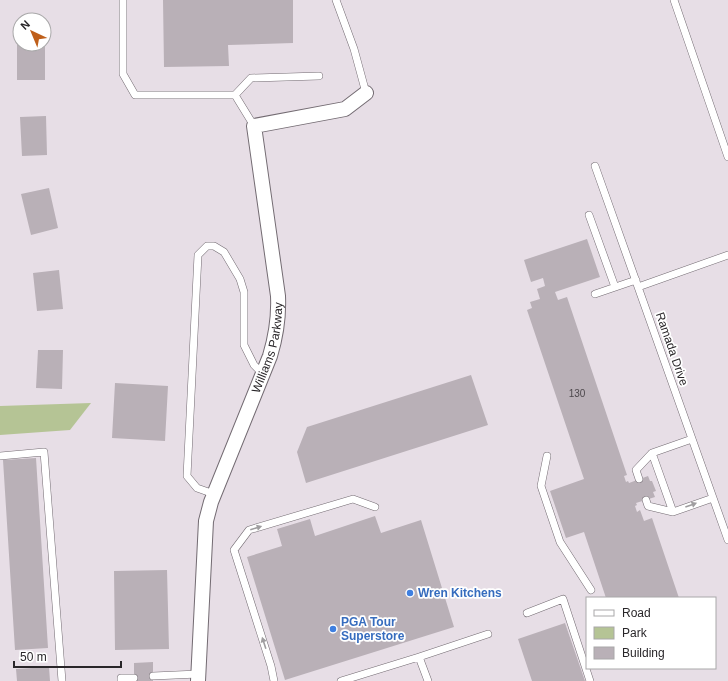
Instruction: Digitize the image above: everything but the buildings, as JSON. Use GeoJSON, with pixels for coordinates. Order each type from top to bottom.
{"type":"FeatureCollection","features":[{"type":"Feature","properties":{"kind":"street"},"geometry":{"type":"LineString","coordinates":[[254,126],[345,109],[366,93]]}},
{"type":"Feature","properties":{"kind":"street","name":"Williams Parkway"},"geometry":{"type":"LineString","coordinates":[[198,677],[206,521],[214,494],[263,374],[276,338],[279,316],[278,296],[254,126]]}},
{"type":"Feature","properties":{"kind":"lane"},"geometry":{"type":"LineString","coordinates":[[123,0],[123,74],[136,95],[235,95],[251,78],[319,76]]}},
{"type":"Feature","properties":{"kind":"lane"},"geometry":{"type":"LineString","coordinates":[[336,0],[354,49],[366,93]]}},
{"type":"Feature","properties":{"kind":"lane"},"geometry":{"type":"LineString","coordinates":[[674,0],[728,157]]}},
{"type":"Feature","properties":{"kind":"lane"},"geometry":{"type":"LineString","coordinates":[[235,95],[254,126]]}},
{"type":"Feature","properties":{"kind":"lane","name":"Ramada Drive"},"geometry":{"type":"LineString","coordinates":[[595,166],[728,540]]}},
{"type":"Feature","properties":{"kind":"lane"},"geometry":{"type":"LineString","coordinates":[[589,215],[615,287]]}},
{"type":"Feature","properties":{"kind":"lane"},"geometry":{"type":"LineString","coordinates":[[214,494],[197,488],[187,476],[198,255],[207,246],[214,246],[224,252],[240,279],[244,292],[244,345],[254,365],[263,374]]}},
{"type":"Feature","properties":{"kind":"lane"},"geometry":{"type":"LineString","coordinates":[[595,294],[615,287],[637,284],[728,255]]}},
{"type":"Feature","properties":{"kind":"lane"},"geometry":{"type":"LineString","coordinates":[[639,479],[636,470],[652,453],[692,439]]}},
{"type":"Feature","properties":{"kind":"lane"},"geometry":{"type":"LineString","coordinates":[[0,456],[44,452],[62,681]]}},
{"type":"Feature","properties":{"kind":"lane"},"geometry":{"type":"LineString","coordinates":[[652,453],[673,512]]}},
{"type":"Feature","properties":{"kind":"lane"},"geometry":{"type":"LineString","coordinates":[[547,456],[541,486],[560,542],[591,590]]}},
{"type":"Feature","properties":{"kind":"lane"},"geometry":{"type":"LineString","coordinates":[[646,500],[648,506],[673,512],[713,498]]}},
{"type":"Feature","properties":{"kind":"lane"},"geometry":{"type":"LineString","coordinates":[[274,681],[271,666],[234,550],[249,530],[353,499],[375,507]]}},
{"type":"Feature","properties":{"kind":"lane"},"geometry":{"type":"LineString","coordinates":[[527,613],[562,599],[590,681]]}},
{"type":"Feature","properties":{"kind":"lane"},"geometry":{"type":"LineString","coordinates":[[340,681],[488,634]]}},
{"type":"Feature","properties":{"kind":"lane"},"geometry":{"type":"LineString","coordinates":[[419,657],[428,681]]}},
{"type":"Feature","properties":{"kind":"lane"},"geometry":{"type":"LineString","coordinates":[[153,676],[198,677]]}},
{"type":"Feature","properties":{"kind":"lane"},"geometry":{"type":"LineString","coordinates":[[121,681],[121,678],[134,678]]}},
{"type":"Feature","properties":{"kind":"green space"},"geometry":{"type":"Polygon","coordinates":[[[91,403],[70,430],[0,435],[0,406],[91,403]]]}},
{"type":"Feature","properties":{"kind":"place","name":"Wren Kitchens"},"geometry":{"type":"Point","coordinates":[410,593]}},
{"type":"Feature","properties":{"kind":"place","name":"PGA Tour Superstore"},"geometry":{"type":"Point","coordinates":[333,629]}}]}
